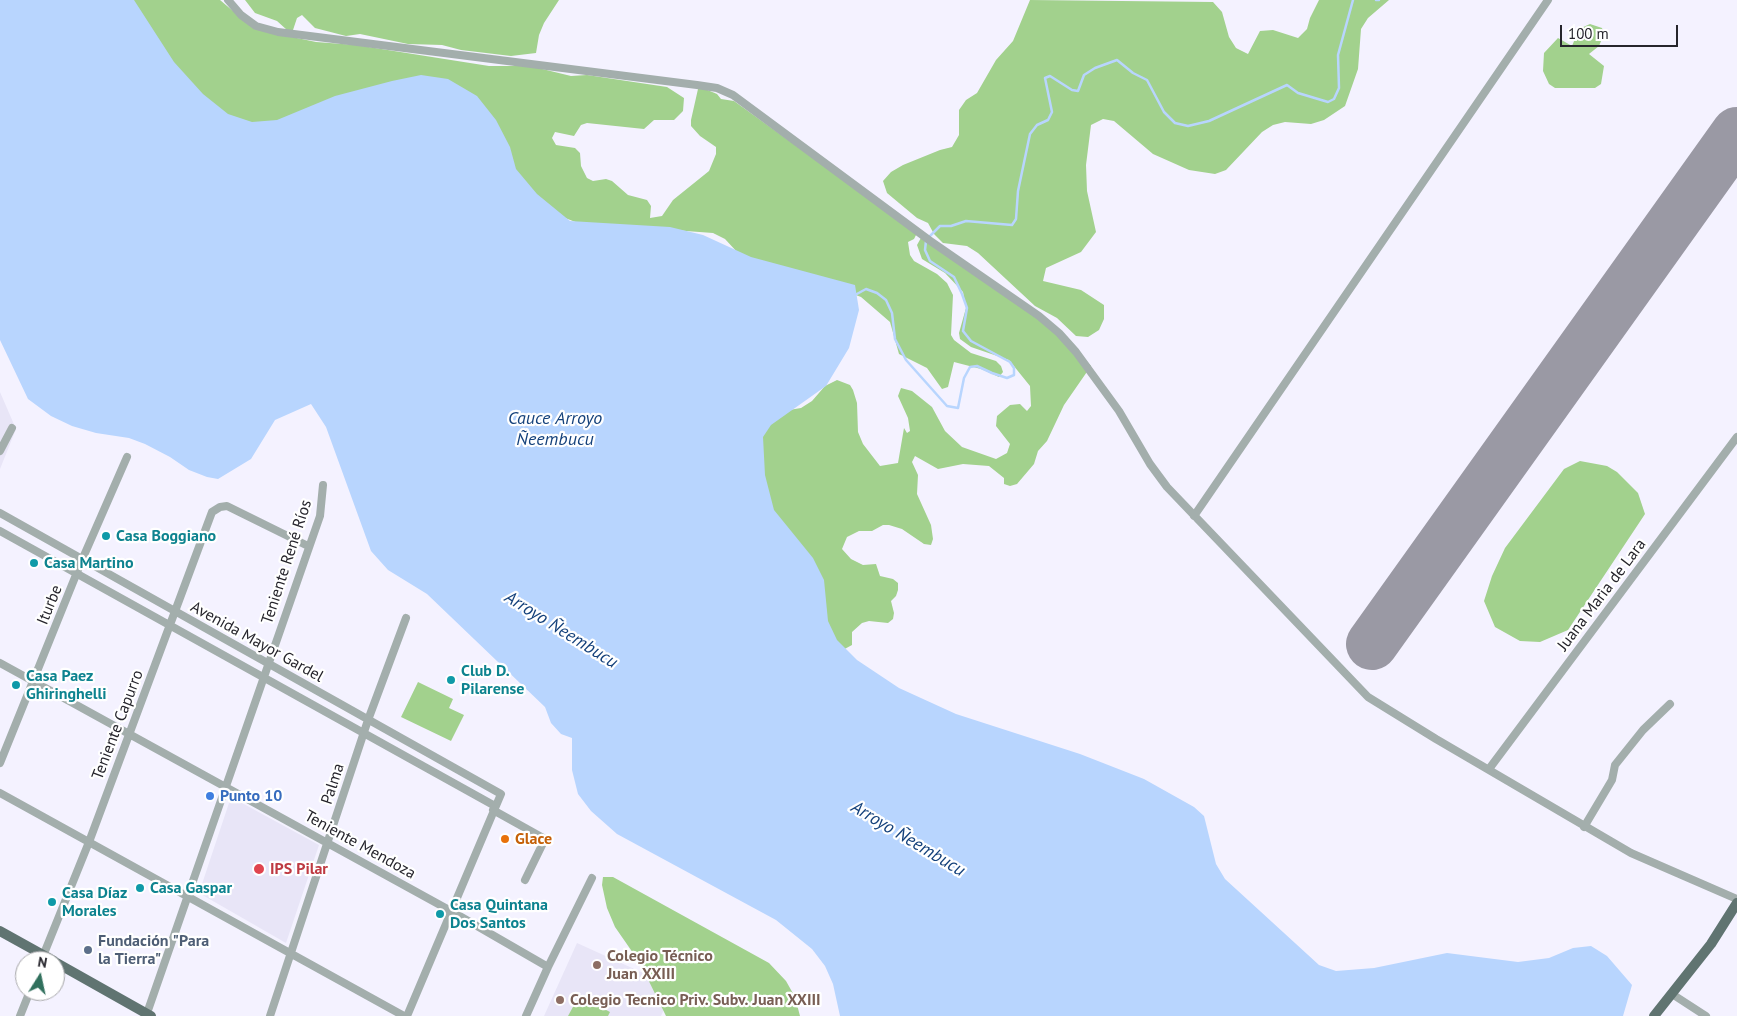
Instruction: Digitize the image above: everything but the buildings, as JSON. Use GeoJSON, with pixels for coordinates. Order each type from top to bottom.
{"type":"FeatureCollection","features":[{"type":"Feature","properties":{"kind":"main road"},"geometry":{"type":"LineString","coordinates":[[1654,1016],[1711,944],[1737,901]]}},
{"type":"Feature","properties":{"kind":"main road"},"geometry":{"type":"LineString","coordinates":[[0,930],[32,951]]}},
{"type":"Feature","properties":{"kind":"main road"},"geometry":{"type":"LineString","coordinates":[[65,967],[148,1015]]}},
{"type":"Feature","properties":{"kind":"street"},"geometry":{"type":"LineString","coordinates":[[228,0],[241,15],[256,26],[278,32],[717,88],[734,95],[929,240],[1040,316],[1059,333],[1076,352],[1119,411],[1150,464],[1167,487],[1368,697],[1436,740],[1631,853],[1737,901]]}},
{"type":"Feature","properties":{"kind":"street"},"geometry":{"type":"LineString","coordinates":[[1194,516],[1548,0]]}},
{"type":"Feature","properties":{"kind":"street"},"geometry":{"type":"LineString","coordinates":[[0,451],[12,428]]}},
{"type":"Feature","properties":{"kind":"street","name":"Juana Marìa de Lara"},"geometry":{"type":"LineString","coordinates":[[1489,769],[1737,437]]}},
{"type":"Feature","properties":{"kind":"street","name":"Iturbe"},"geometry":{"type":"LineString","coordinates":[[0,763],[82,560],[127,457]]}},
{"type":"Feature","properties":{"kind":"street","name":"Teniente René Ríos"},"geometry":{"type":"LineString","coordinates":[[148,1015],[308,546],[320,516],[323,485]]}},
{"type":"Feature","properties":{"kind":"street","name":"Teniente Capurro"},"geometry":{"type":"LineString","coordinates":[[46,951],[171,627],[212,512],[220,507],[227,506],[308,546]]}},
{"type":"Feature","properties":{"kind":"street","name":"Avenida Mayor Gardel"},"geometry":{"type":"LineString","coordinates":[[0,512],[82,560],[502,794],[494,808]]}},
{"type":"Feature","properties":{"kind":"street","name":"Avenida Mayor Gardel"},"geometry":{"type":"LineString","coordinates":[[0,531],[364,733],[546,839],[525,880]]}},
{"type":"Feature","properties":{"kind":"street","name":"Palma"},"geometry":{"type":"LineString","coordinates":[[270,1016],[368,720],[406,618]]}},
{"type":"Feature","properties":{"kind":"street","name":"Teniente Mendoza"},"geometry":{"type":"LineString","coordinates":[[0,663],[451,911],[548,967]]}},
{"type":"Feature","properties":{"kind":"street"},"geometry":{"type":"LineString","coordinates":[[1584,827],[1612,780],[1615,765],[1643,730],[1670,704]]}},
{"type":"Feature","properties":{"kind":"street"},"geometry":{"type":"LineString","coordinates":[[0,793],[406,1016],[494,808]]}},
{"type":"Feature","properties":{"kind":"street"},"geometry":{"type":"LineString","coordinates":[[526,1015],[592,878]]}},
{"type":"Feature","properties":{"kind":"street"},"geometry":{"type":"LineString","coordinates":[[1672,994],[1706,1016]]}},
{"type":"Feature","properties":{"kind":"street"},"geometry":{"type":"LineString","coordinates":[[20,1016],[26,1001]]}},
{"type":"Feature","properties":{"kind":"shaded area"},"geometry":{"type":"Polygon","coordinates":[[[0,392],[16,429],[0,469],[0,392]]]}},
{"type":"Feature","properties":{"kind":"shaded area","name":"IPS Pilar"},"geometry":{"type":"Polygon","coordinates":[[[231,797],[319,845],[286,943],[199,893],[231,797]]]}},
{"type":"Feature","properties":{"kind":"shaded area","name":"Colegio Técnico Juan XXIII"},"geometry":{"type":"Polygon","coordinates":[[[577,943],[674,987],[661,1016],[544,1016],[577,943]]]}},
{"type":"Feature","properties":{"kind":"green space"},"geometry":{"type":"Polygon","coordinates":[[[112,0],[220,0],[254,29],[316,42],[356,45],[489,66],[530,66],[571,76],[587,75],[667,87],[684,98],[683,111],[674,120],[654,120],[644,129],[587,123],[581,125],[574,136],[555,132],[552,138],[556,145],[575,148],[580,153],[581,166],[587,178],[593,181],[606,179],[612,181],[628,195],[647,200],[651,206],[650,218],[662,216],[673,200],[709,171],[716,154],[716,147],[700,136],[691,126],[698,89],[705,89],[717,94],[721,99],[734,101],[917,233],[914,239],[908,242],[910,255],[914,261],[937,274],[947,283],[953,295],[951,335],[954,340],[971,353],[996,361],[1001,366],[1003,372],[999,377],[981,369],[954,362],[948,387],[942,389],[927,368],[899,354],[890,322],[861,297],[819,285],[738,253],[725,239],[713,233],[578,223],[560,216],[375,88],[349,93],[243,138],[112,0]]]}},
{"type":"Feature","properties":{"kind":"green space"},"geometry":{"type":"Polygon","coordinates":[[[245,0],[559,0],[544,23],[539,35],[536,53],[511,56],[461,50],[442,45],[408,44],[360,34],[346,36],[315,28],[302,15],[297,18],[293,30],[287,30],[277,21],[255,13],[245,0]]]}},
{"type":"Feature","properties":{"kind":"green space"},"geometry":{"type":"Polygon","coordinates":[[[1030,0],[1213,2],[1222,12],[1229,37],[1236,48],[1248,54],[1260,31],[1273,30],[1298,38],[1307,29],[1319,0],[1389,0],[1368,18],[1361,29],[1358,69],[1345,106],[1324,120],[1311,124],[1285,122],[1273,125],[1262,132],[1226,170],[1215,174],[1189,170],[1153,154],[1114,121],[1103,119],[1091,125],[1086,165],[1087,191],[1096,232],[1081,252],[1046,268],[1043,281],[1081,290],[1104,305],[1104,319],[1099,330],[1088,337],[1076,336],[1057,318],[1035,306],[978,253],[967,246],[943,243],[934,234],[928,223],[917,218],[887,193],[883,181],[891,172],[903,165],[952,147],[959,135],[959,110],[966,100],[977,93],[996,60],[1013,41],[1030,0]]]}},
{"type":"Feature","properties":{"kind":"green space"},"geometry":{"type":"Polygon","coordinates":[[[1590,24],[1602,28],[1604,34],[1599,46],[1589,54],[1604,66],[1601,84],[1595,88],[1555,88],[1549,84],[1543,71],[1544,53],[1558,38],[1572,46],[1579,29],[1590,24]]]}},
{"type":"Feature","properties":{"kind":"green space"},"geometry":{"type":"Polygon","coordinates":[[[922,236],[992,284],[1074,347],[1091,366],[1064,405],[1047,441],[1038,451],[1034,464],[1017,484],[1010,486],[1004,484],[1004,478],[989,466],[963,464],[938,469],[915,456],[912,462],[918,475],[917,494],[931,525],[933,539],[931,545],[924,544],[902,529],[889,525],[883,525],[872,531],[859,531],[847,537],[842,549],[851,559],[863,565],[876,564],[880,576],[893,579],[898,583],[898,590],[896,596],[891,601],[894,613],[893,619],[888,623],[869,621],[862,623],[852,632],[852,645],[841,651],[753,471],[758,433],[789,410],[801,408],[812,401],[825,386],[837,380],[850,385],[853,390],[857,403],[858,432],[863,444],[880,466],[898,463],[904,428],[907,433],[910,431],[908,418],[898,396],[901,388],[912,391],[932,407],[945,431],[962,447],[996,459],[1007,453],[1010,444],[996,426],[997,416],[1010,405],[1020,404],[1027,411],[1031,406],[1030,386],[1009,360],[971,347],[960,339],[959,333],[966,308],[963,292],[945,273],[922,259],[917,245],[922,236]]]}},
{"type":"Feature","properties":{"kind":"green space"},"geometry":{"type":"Polygon","coordinates":[[[1580,461],[1607,466],[1617,472],[1638,493],[1645,514],[1568,630],[1540,642],[1520,641],[1495,627],[1484,601],[1492,576],[1505,548],[1564,469],[1580,461]]]}},
{"type":"Feature","properties":{"kind":"green space"},"geometry":{"type":"Polygon","coordinates":[[[418,682],[453,699],[449,708],[464,715],[451,741],[401,717],[418,682]]]}},
{"type":"Feature","properties":{"kind":"green space"},"geometry":{"type":"Polygon","coordinates":[[[603,877],[613,877],[769,963],[786,981],[795,997],[800,1016],[666,1016],[640,963],[615,927],[607,908],[602,885],[603,877]]]}},
{"type":"Feature","properties":{"kind":"green space"},"geometry":{"type":"Polygon","coordinates":[[[579,996],[610,1012],[608,1016],[568,1016],[579,996]]]}},
{"type":"Feature","properties":{"kind":"water","name":"Cauce Arroyo Ñeembucu"},"geometry":{"type":"Polygon","coordinates":[[[0,0],[134,0],[174,62],[203,94],[228,114],[252,122],[277,120],[335,96],[392,81],[421,75],[448,79],[477,96],[496,120],[510,147],[516,169],[537,194],[570,221],[670,227],[703,235],[751,257],[855,285],[859,310],[849,348],[826,386],[771,425],[763,437],[765,475],[774,510],[813,558],[824,580],[828,621],[837,640],[857,660],[899,688],[956,714],[1080,754],[1144,779],[1194,807],[1204,816],[1216,864],[1225,879],[1319,965],[1336,971],[1374,968],[1447,953],[1518,962],[1549,958],[1573,948],[1591,946],[1607,956],[1632,985],[1623,1016],[840,1016],[833,984],[825,966],[812,949],[776,920],[617,834],[591,811],[578,794],[572,770],[572,738],[561,734],[551,723],[545,707],[427,594],[388,570],[371,551],[326,427],[311,404],[275,420],[251,459],[218,479],[189,470],[170,457],[129,438],[96,433],[72,426],[51,416],[28,399],[0,340],[0,0]]]}},
{"type":"Feature","properties":{"kind":"waterway"},"geometry":{"type":"LineString","coordinates":[[929,237],[940,226],[951,226],[966,221],[1012,225],[1016,219],[1018,191],[1030,134],[1037,125],[1048,120],[1052,112],[1045,78],[1050,76],[1072,90],[1078,91],[1084,75],[1095,68],[1117,60],[1133,73],[1147,80],[1164,112],[1175,123],[1188,126],[1209,121],[1287,85],[1298,93],[1328,102],[1334,99],[1339,88],[1338,55],[1353,0]]}},
{"type":"Feature","properties":{"kind":"waterway"},"geometry":{"type":"LineString","coordinates":[[855,295],[866,289],[877,293],[886,300],[892,313],[895,339],[906,360],[947,406],[958,408],[964,378],[970,367],[977,366],[1007,378],[1014,375],[1014,368],[1010,362],[971,341],[963,331],[967,308],[962,294],[954,277],[930,261],[925,250],[926,241]]}},
{"type":"Feature","properties":{"kind":"runway"},"geometry":{"type":"LineString","coordinates":[[1372,644],[1737,133]]}},
{"type":"Feature","properties":{"kind":"place","name":"Casa Boggiano"},"geometry":{"type":"Point","coordinates":[106,536]}},
{"type":"Feature","properties":{"kind":"place","name":"Casa Martino"},"geometry":{"type":"Point","coordinates":[34,563]}},
{"type":"Feature","properties":{"kind":"place","name":"Club D. Pilarense"},"geometry":{"type":"Point","coordinates":[451,680]}},
{"type":"Feature","properties":{"kind":"place","name":"Casa Paez Ghiringhelli"},"geometry":{"type":"Point","coordinates":[16,685]}},
{"type":"Feature","properties":{"kind":"place","name":"Punto 10"},"geometry":{"type":"Point","coordinates":[210,796]}},
{"type":"Feature","properties":{"kind":"place","name":"Glace"},"geometry":{"type":"Point","coordinates":[505,839]}},
{"type":"Feature","properties":{"kind":"place","name":"IPS Pilar"},"geometry":{"type":"Point","coordinates":[259,869]}},
{"type":"Feature","properties":{"kind":"place","name":"Casa Gaspar"},"geometry":{"type":"Point","coordinates":[140,888]}},
{"type":"Feature","properties":{"kind":"place","name":"Casa Díaz Morales"},"geometry":{"type":"Point","coordinates":[52,902]}},
{"type":"Feature","properties":{"kind":"place","name":"Casa Quintana Dos Santos"},"geometry":{"type":"Point","coordinates":[440,914]}},
{"type":"Feature","properties":{"kind":"place","name":"Fundación \"Para la Tierra\""},"geometry":{"type":"Point","coordinates":[88,950]}},
{"type":"Feature","properties":{"kind":"place","name":"Colegio Técnico Juan XXIII"},"geometry":{"type":"Point","coordinates":[597,965]}},
{"type":"Feature","properties":{"kind":"place","name":"Colegio Tecnico Priv. Subv. Juan XXIII"},"geometry":{"type":"Point","coordinates":[560,1000]}},
{"type":"Feature","properties":{"kind":"water label","name":"Arroyo Ñeembucu"},"geometry":{"type":"Point","coordinates":[561,630]}},
{"type":"Feature","properties":{"kind":"water label","name":"Arroyo Ñeembucu"},"geometry":{"type":"Point","coordinates":[908,839]}}]}
